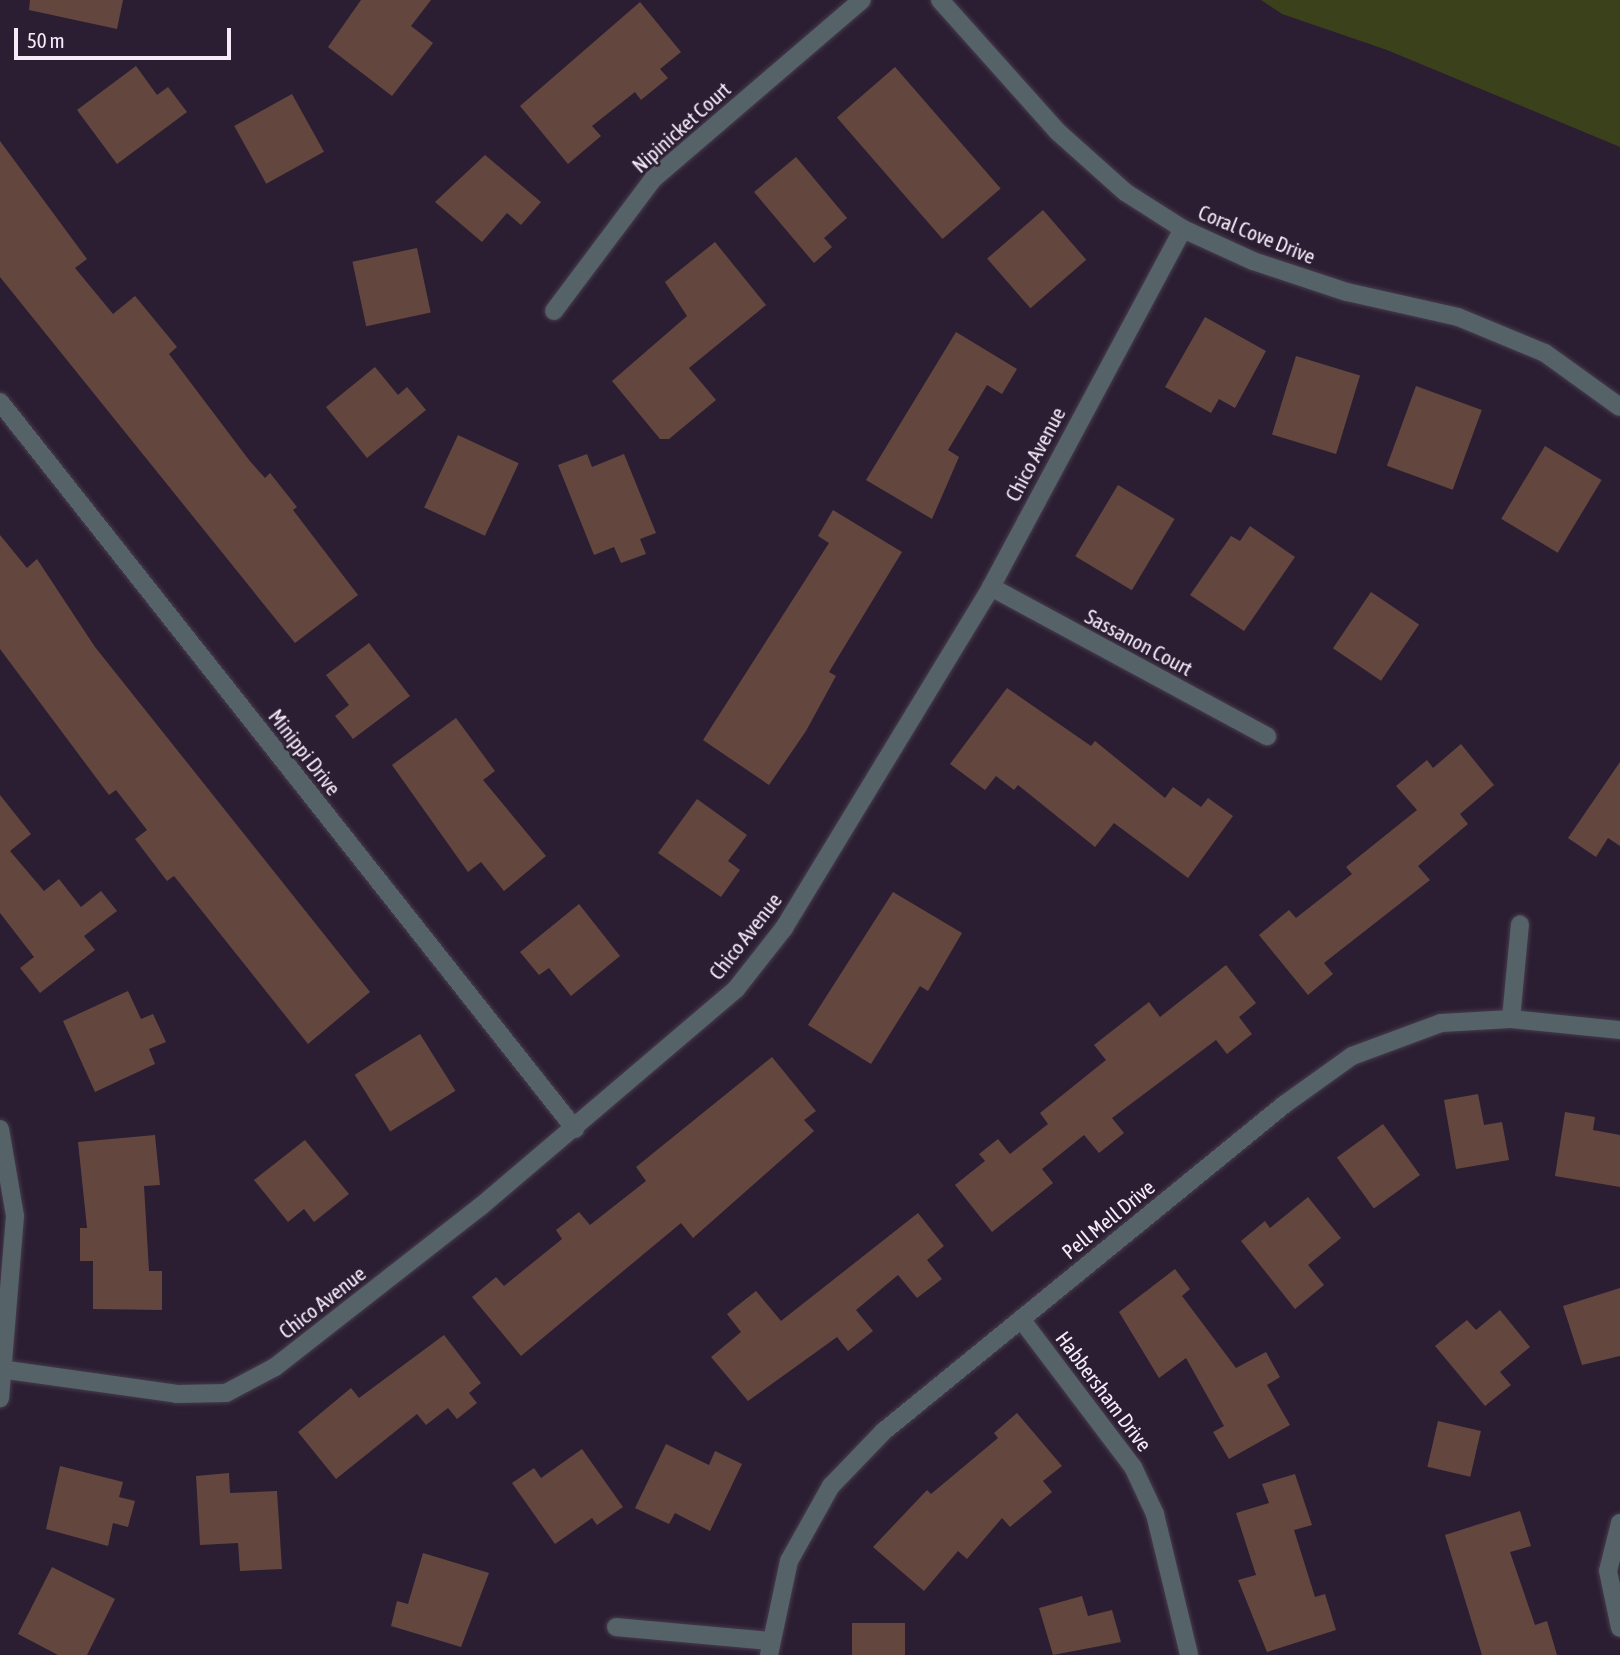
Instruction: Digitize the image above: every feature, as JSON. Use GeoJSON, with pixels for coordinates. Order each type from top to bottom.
{"type":"FeatureCollection","features":[{"type":"Feature","properties":{"kind":"street","name":"Nipinicket Court"},"geometry":{"type":"LineString","coordinates":[[554,311],[653,179],[862,0]]}},
{"type":"Feature","properties":{"kind":"street","name":"Coral Cove Drive"},"geometry":{"type":"LineString","coordinates":[[940,0],[1058,132],[1125,192],[1183,229],[1335,289],[1495,332],[1545,353],[1620,407]]}},
{"type":"Feature","properties":{"kind":"street","name":"Chico Avenue"},"geometry":{"type":"LineString","coordinates":[[7,1370],[177,1394],[226,1392],[275,1367],[575,1129],[736,989],[784,928],[991,587],[1183,229]]}},
{"type":"Feature","properties":{"kind":"street","name":"Minippi Drive"},"geometry":{"type":"LineString","coordinates":[[0,402],[575,1129]]}},
{"type":"Feature","properties":{"kind":"street","name":"Sassanon Court"},"geometry":{"type":"LineString","coordinates":[[991,587],[1267,736]]}},
{"type":"Feature","properties":{"kind":"street"},"geometry":{"type":"LineString","coordinates":[[1511,1019],[1520,924]]}},
{"type":"Feature","properties":{"kind":"street","name":"Pell Mell Drive"},"geometry":{"type":"LineString","coordinates":[[769,1648],[789,1561],[831,1486],[884,1431],[1352,1056],[1441,1023],[1511,1019],[1620,1030]]}},
{"type":"Feature","properties":{"kind":"street"},"geometry":{"type":"LineString","coordinates":[[0,1129],[15,1216],[7,1370],[0,1398]]}},
{"type":"Feature","properties":{"kind":"street","name":"Habbersham Drive"},"geometry":{"type":"LineString","coordinates":[[1021,1319],[1133,1467],[1155,1514],[1189,1655]]}},
{"type":"Feature","properties":{"kind":"street"},"geometry":{"type":"LineString","coordinates":[[1620,1523],[1608,1571],[1620,1628]]}},
{"type":"Feature","properties":{"kind":"street"},"geometry":{"type":"LineString","coordinates":[[616,1627],[769,1648]]}},
{"type":"Feature","properties":{"kind":"green space"},"geometry":{"type":"Polygon","coordinates":[[[1261,0],[1620,0],[1620,147],[1387,50],[1282,14],[1261,0]]]}},
{"type":"Feature","properties":{"kind":"building"},"geometry":{"type":"Polygon","coordinates":[[[30,0],[123,0],[117,29],[29,10],[30,0]]]}},
{"type":"Feature","properties":{"kind":"building"},"geometry":{"type":"Polygon","coordinates":[[[361,0],[431,0],[411,26],[433,43],[392,96],[328,47],[361,0]]]}},
{"type":"Feature","properties":{"kind":"building"},"geometry":{"type":"Polygon","coordinates":[[[640,2],[681,52],[660,69],[668,78],[641,100],[635,92],[592,126],[601,136],[568,164],[520,106],[640,2]]]}},
{"type":"Feature","properties":{"kind":"building"},"geometry":{"type":"Polygon","coordinates":[[[136,66],[157,95],[168,87],[187,112],[117,164],[77,110],[136,66]]]}},
{"type":"Feature","properties":{"kind":"building"},"geometry":{"type":"Polygon","coordinates":[[[895,67],[1001,189],[943,239],[837,118],[895,67]]]}},
{"type":"Feature","properties":{"kind":"building"},"geometry":{"type":"Polygon","coordinates":[[[292,94],[324,152],[266,184],[234,126],[292,94]]]}},
{"type":"Feature","properties":{"kind":"building"},"geometry":{"type":"Polygon","coordinates":[[[0,141],[87,259],[75,268],[113,314],[135,296],[177,347],[169,354],[249,460],[265,478],[270,473],[297,507],[293,510],[358,595],[295,643],[0,277],[0,141]]]}},
{"type":"Feature","properties":{"kind":"building"},"geometry":{"type":"Polygon","coordinates":[[[485,155],[541,202],[521,225],[507,213],[482,242],[435,202],[485,155]]]}},
{"type":"Feature","properties":{"kind":"building"},"geometry":{"type":"Polygon","coordinates":[[[796,157],[847,218],[824,238],[832,247],[814,263],[754,192],[796,157]]]}},
{"type":"Feature","properties":{"kind":"building"},"geometry":{"type":"Polygon","coordinates":[[[1043,210],[1086,260],[1030,308],[987,259],[1043,210]]]}},
{"type":"Feature","properties":{"kind":"building"},"geometry":{"type":"Polygon","coordinates":[[[715,242],[766,305],[689,368],[716,400],[669,439],[660,439],[612,381],[687,316],[665,282],[715,242]]]}},
{"type":"Feature","properties":{"kind":"building"},"geometry":{"type":"Polygon","coordinates":[[[417,248],[431,313],[366,326],[352,262],[417,248]]]}},
{"type":"Feature","properties":{"kind":"building"},"geometry":{"type":"Polygon","coordinates":[[[1205,317],[1266,351],[1235,408],[1219,399],[1211,413],[1165,387],[1205,317]]]}},
{"type":"Feature","properties":{"kind":"building"},"geometry":{"type":"Polygon","coordinates":[[[956,332],[1017,369],[1002,394],[987,385],[948,450],[959,457],[932,519],[866,480],[956,332]]]}},
{"type":"Feature","properties":{"kind":"building"},"geometry":{"type":"Polygon","coordinates":[[[1296,356],[1360,376],[1336,454],[1272,434],[1296,356]]]}},
{"type":"Feature","properties":{"kind":"building"},"geometry":{"type":"Polygon","coordinates":[[[375,367],[398,395],[407,387],[426,410],[367,458],[326,407],[375,367]]]}},
{"type":"Feature","properties":{"kind":"building"},"geometry":{"type":"Polygon","coordinates":[[[1416,386],[1482,410],[1453,490],[1387,466],[1416,386]]]}},
{"type":"Feature","properties":{"kind":"building"},"geometry":{"type":"Polygon","coordinates":[[[458,435],[519,463],[485,536],[424,508],[458,435]]]}},
{"type":"Feature","properties":{"kind":"building"},"geometry":{"type":"Polygon","coordinates":[[[1545,446],[1602,480],[1558,553],[1501,519],[1545,446]]]}},
{"type":"Feature","properties":{"kind":"building"},"geometry":{"type":"Polygon","coordinates":[[[587,454],[592,467],[624,454],[656,533],[640,539],[646,554],[621,563],[614,547],[594,555],[558,465],[587,454]]]}},
{"type":"Feature","properties":{"kind":"building"},"geometry":{"type":"Polygon","coordinates":[[[1118,485],[1175,519],[1132,590],[1075,556],[1118,485]]]}},
{"type":"Feature","properties":{"kind":"building"},"geometry":{"type":"Polygon","coordinates":[[[833,510],[902,552],[829,672],[836,676],[806,731],[769,785],[703,740],[829,543],[818,536],[833,510]]]}},
{"type":"Feature","properties":{"kind":"building"},"geometry":{"type":"Polygon","coordinates":[[[1250,526],[1295,557],[1244,631],[1190,595],[1231,536],[1240,541],[1250,526]]]}},
{"type":"Feature","properties":{"kind":"building"},"geometry":{"type":"Polygon","coordinates":[[[0,535],[27,568],[37,559],[95,647],[370,992],[308,1044],[174,876],[167,881],[135,839],[147,830],[116,790],[109,795],[0,649],[0,535]]]}},
{"type":"Feature","properties":{"kind":"building"},"geometry":{"type":"Polygon","coordinates":[[[1371,592],[1419,624],[1381,681],[1333,648],[1371,592]]]}},
{"type":"Feature","properties":{"kind":"building"},"geometry":{"type":"Polygon","coordinates":[[[369,643],[410,696],[353,739],[335,716],[349,705],[326,675],[369,643]]]}},
{"type":"Feature","properties":{"kind":"building"},"geometry":{"type":"Polygon","coordinates":[[[1007,688],[1091,746],[1095,741],[1165,798],[1173,787],[1201,807],[1208,798],[1233,816],[1188,878],[1114,823],[1095,847],[1018,785],[1014,790],[996,776],[985,790],[950,764],[1007,688]]]}},
{"type":"Feature","properties":{"kind":"building"},"geometry":{"type":"Polygon","coordinates":[[[456,718],[495,771],[483,780],[546,856],[504,891],[481,862],[468,872],[392,765],[456,718]]]}},
{"type":"Feature","properties":{"kind":"building"},"geometry":{"type":"Polygon","coordinates":[[[1461,744],[1494,785],[1460,814],[1468,824],[1418,866],[1430,880],[1324,963],[1333,974],[1308,995],[1259,935],[1289,910],[1296,918],[1352,874],[1346,867],[1417,810],[1396,786],[1427,760],[1433,768],[1461,744]]]}},
{"type":"Feature","properties":{"kind":"building"},"geometry":{"type":"Polygon","coordinates":[[[1620,762],[1620,846],[1608,838],[1596,857],[1568,838],[1620,762]]]}},
{"type":"Feature","properties":{"kind":"building"},"geometry":{"type":"Polygon","coordinates":[[[0,795],[31,834],[10,851],[44,891],[59,879],[81,907],[101,891],[117,911],[84,936],[95,950],[40,993],[20,968],[34,957],[0,913],[0,795]]]}},
{"type":"Feature","properties":{"kind":"building"},"geometry":{"type":"Polygon","coordinates":[[[697,799],[747,835],[728,861],[740,870],[721,897],[658,853],[697,799]]]}},
{"type":"Feature","properties":{"kind":"building"},"geometry":{"type":"Polygon","coordinates":[[[893,892],[962,933],[928,991],[920,986],[871,1064],[808,1025],[893,892]]]}},
{"type":"Feature","properties":{"kind":"building"},"geometry":{"type":"Polygon","coordinates":[[[579,904],[620,956],[571,996],[549,968],[539,975],[520,952],[579,904]]]}},
{"type":"Feature","properties":{"kind":"building"},"geometry":{"type":"Polygon","coordinates":[[[1226,965],[1256,1003],[1239,1017],[1252,1034],[1227,1054],[1216,1040],[1112,1118],[1124,1133],[1099,1153],[1084,1135],[1042,1169],[1053,1183],[992,1232],[955,1185],[985,1161],[979,1154],[998,1139],[1010,1154],[1048,1124],[1040,1113],[1106,1060],[1094,1045],[1149,1002],[1160,1017],[1226,965]]]}},
{"type":"Feature","properties":{"kind":"building"},"geometry":{"type":"Polygon","coordinates":[[[128,991],[141,1019],[153,1014],[166,1042],[149,1049],[155,1064],[95,1092],[63,1021],[128,991]]]}},
{"type":"Feature","properties":{"kind":"building"},"geometry":{"type":"Polygon","coordinates":[[[420,1034],[456,1091],[390,1132],[355,1075],[420,1034]]]}},
{"type":"Feature","properties":{"kind":"building"},"geometry":{"type":"Polygon","coordinates":[[[772,1057],[816,1111],[804,1120],[814,1131],[693,1238],[681,1223],[521,1356],[472,1297],[496,1277],[504,1286],[562,1239],[556,1230],[579,1212],[590,1225],[646,1181],[636,1167],[772,1057]]]}},
{"type":"Feature","properties":{"kind":"building"},"geometry":{"type":"Polygon","coordinates":[[[1478,1094],[1484,1125],[1502,1122],[1509,1160],[1456,1169],[1444,1100],[1478,1094]]]}},
{"type":"Feature","properties":{"kind":"building"},"geometry":{"type":"Polygon","coordinates":[[[1565,1112],[1595,1117],[1593,1130],[1620,1135],[1620,1187],[1555,1176],[1565,1112]]]}},
{"type":"Feature","properties":{"kind":"building"},"geometry":{"type":"Polygon","coordinates":[[[1383,1124],[1420,1175],[1374,1208],[1337,1158],[1383,1124]]]}},
{"type":"Feature","properties":{"kind":"building"},"geometry":{"type":"Polygon","coordinates":[[[155,1135],[160,1185],[144,1186],[149,1271],[162,1271],[162,1310],[93,1309],[93,1261],[80,1261],[80,1228],[87,1228],[78,1142],[155,1135]]]}},
{"type":"Feature","properties":{"kind":"building"},"geometry":{"type":"Polygon","coordinates":[[[305,1140],[349,1194],[314,1222],[304,1209],[288,1222],[254,1180],[305,1140]]]}},
{"type":"Feature","properties":{"kind":"building"},"geometry":{"type":"Polygon","coordinates":[[[1308,1197],[1341,1238],[1308,1265],[1324,1285],[1295,1309],[1241,1241],[1265,1221],[1270,1228],[1308,1197]]]}},
{"type":"Feature","properties":{"kind":"building"},"geometry":{"type":"Polygon","coordinates":[[[918,1213],[944,1246],[927,1260],[942,1279],[917,1298],[898,1275],[856,1310],[873,1331],[848,1351],[837,1337],[748,1401],[711,1357],[741,1332],[727,1314],[756,1291],[781,1321],[918,1213]]]}},
{"type":"Feature","properties":{"kind":"building"},"geometry":{"type":"Polygon","coordinates":[[[1175,1269],[1190,1289],[1182,1296],[1236,1368],[1266,1352],[1280,1377],[1267,1385],[1290,1425],[1229,1459],[1213,1432],[1224,1426],[1186,1358],[1159,1378],[1119,1312],[1175,1269]]]}},
{"type":"Feature","properties":{"kind":"building"},"geometry":{"type":"Polygon","coordinates":[[[1620,1288],[1620,1356],[1582,1365],[1563,1306],[1620,1288]]]}},
{"type":"Feature","properties":{"kind":"building"},"geometry":{"type":"Polygon","coordinates":[[[1500,1310],[1530,1347],[1500,1372],[1511,1385],[1485,1406],[1435,1346],[1467,1320],[1476,1330],[1500,1310]]]}},
{"type":"Feature","properties":{"kind":"building"},"geometry":{"type":"Polygon","coordinates":[[[444,1335],[481,1383],[469,1393],[477,1403],[457,1419],[448,1408],[426,1425],[417,1414],[336,1479],[298,1432],[351,1388],[359,1398],[444,1335]]]}},
{"type":"Feature","properties":{"kind":"building"},"geometry":{"type":"Polygon","coordinates":[[[1017,1413],[1062,1466],[1043,1481],[1052,1492],[1010,1527],[1002,1518],[967,1559],[958,1551],[924,1591],[873,1547],[927,1490],[931,1494],[998,1438],[994,1433],[1017,1413]]]}},
{"type":"Feature","properties":{"kind":"building"},"geometry":{"type":"Polygon","coordinates":[[[1438,1421],[1481,1431],[1470,1477],[1427,1467],[1438,1421]]]}},
{"type":"Feature","properties":{"kind":"building"},"geometry":{"type":"Polygon","coordinates":[[[666,1444],[709,1465],[715,1451],[742,1464],[710,1531],[675,1513],[669,1524],[635,1508],[666,1444]]]}},
{"type":"Feature","properties":{"kind":"building"},"geometry":{"type":"Polygon","coordinates":[[[582,1449],[623,1507],[597,1525],[592,1518],[555,1544],[512,1483],[534,1468],[541,1478],[582,1449]]]}},
{"type":"Feature","properties":{"kind":"building"},"geometry":{"type":"Polygon","coordinates":[[[60,1466],[123,1482],[119,1497],[135,1501],[128,1527],[113,1523],[108,1546],[46,1529],[60,1466]]]}},
{"type":"Feature","properties":{"kind":"building"},"geometry":{"type":"Polygon","coordinates":[[[229,1473],[230,1493],[277,1491],[282,1569],[240,1571],[238,1543],[200,1545],[196,1476],[229,1473]]]}},
{"type":"Feature","properties":{"kind":"building"},"geometry":{"type":"Polygon","coordinates":[[[1295,1474],[1312,1525],[1294,1530],[1315,1597],[1325,1594],[1336,1630],[1267,1652],[1238,1580],[1256,1575],[1236,1513],[1269,1503],[1262,1484],[1295,1474]]]}},
{"type":"Feature","properties":{"kind":"building"},"geometry":{"type":"Polygon","coordinates":[[[1520,1511],[1531,1546],[1510,1552],[1535,1625],[1547,1621],[1557,1655],[1482,1655],[1445,1535],[1520,1511]]]}},
{"type":"Feature","properties":{"kind":"building"},"geometry":{"type":"Polygon","coordinates":[[[423,1553],[489,1573],[461,1647],[391,1626],[397,1601],[408,1604],[423,1553]]]}},
{"type":"Feature","properties":{"kind":"building"},"geometry":{"type":"Polygon","coordinates":[[[52,1567],[115,1599],[87,1655],[58,1655],[18,1634],[52,1567]]]}},
{"type":"Feature","properties":{"kind":"building"},"geometry":{"type":"Polygon","coordinates":[[[1082,1596],[1088,1616],[1112,1610],[1121,1642],[1053,1655],[1039,1608],[1082,1596]]]}},
{"type":"Feature","properties":{"kind":"building"},"geometry":{"type":"Polygon","coordinates":[[[852,1623],[905,1623],[905,1655],[852,1655],[852,1623]]]}}]}
